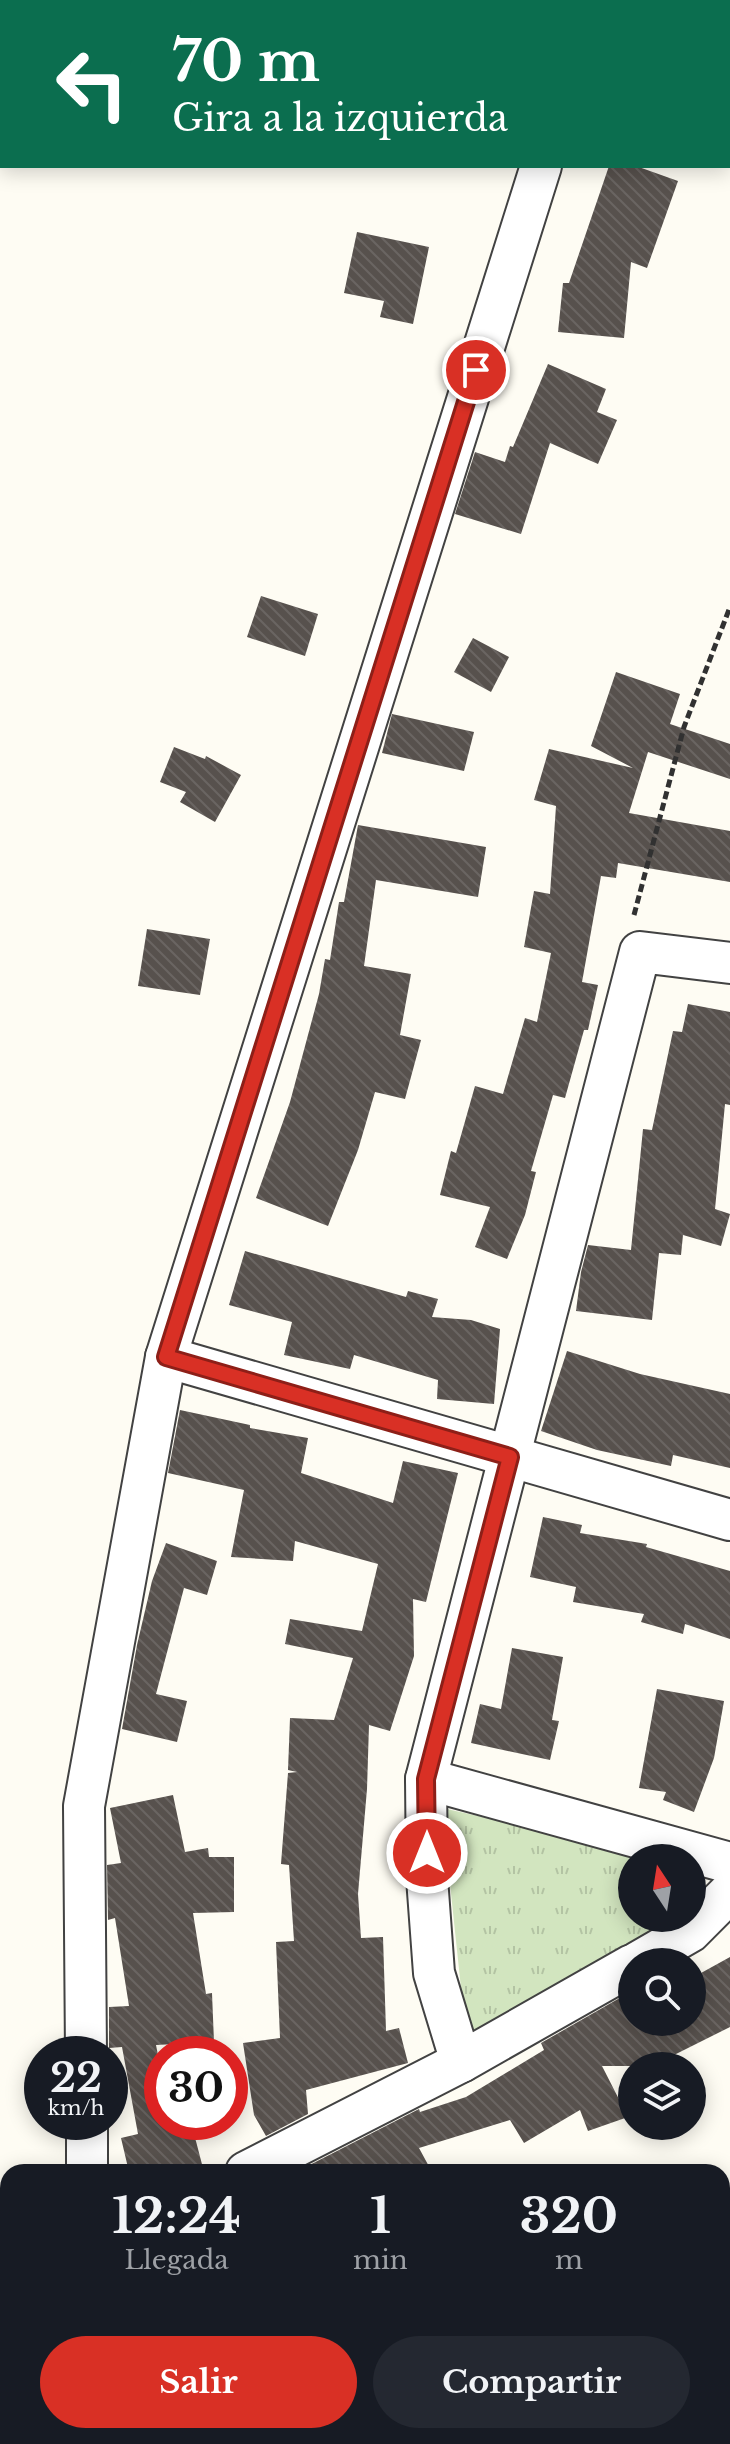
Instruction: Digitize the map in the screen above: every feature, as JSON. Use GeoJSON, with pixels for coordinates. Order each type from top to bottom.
{"type":"FeatureCollection","features":[{"type":"Feature","properties":{"kind":"street"},"geometry":{"type":"LineString","coordinates":[[86,2036],[84,1806],[166,1357],[540,168]]}},
{"type":"Feature","properties":{"kind":"street"},"geometry":{"type":"LineString","coordinates":[[461,2062],[434,1973],[427,1878],[426,1779],[640,952],[730,963]]}},
{"type":"Feature","properties":{"kind":"street"},"geometry":{"type":"LineString","coordinates":[[166,1357],[730,1520]]}},
{"type":"Feature","properties":{"kind":"street"},"geometry":{"type":"LineString","coordinates":[[426,1779],[730,1863]]}},
{"type":"Feature","properties":{"kind":"street"},"geometry":{"type":"LineString","coordinates":[[662,1948],[690,1932],[730,1892]]}},
{"type":"Feature","properties":{"kind":"street"},"geometry":{"type":"LineString","coordinates":[[262,2164],[461,2062],[618,1973]]}},
{"type":"Feature","properties":{"kind":"street"},"geometry":{"type":"LineString","coordinates":[[87,2140],[87,2164]]}},
{"type":"Feature","properties":{"kind":"path"},"geometry":{"type":"LineString","coordinates":[[640,952],[634,912],[684,727],[730,607]]}},
{"type":"Feature","properties":{"kind":"green space"},"geometry":{"type":"Polygon","coordinates":[[[442,1808],[618,1847],[618,1932],[664,1932],[636,1948],[618,1948],[618,1958],[467,2045],[442,1808]]]}},
{"type":"Feature","properties":{"kind":"building"},"geometry":{"type":"Polygon","coordinates":[[[608,168],[642,168],[678,181],[647,268],[631,262],[624,338],[558,332],[563,283],[569,283],[608,168]]]}},
{"type":"Feature","properties":{"kind":"building"},"geometry":{"type":"Polygon","coordinates":[[[357,232],[429,247],[413,324],[380,317],[384,301],[344,293],[357,232]]]}},
{"type":"Feature","properties":{"kind":"building"},"geometry":{"type":"Polygon","coordinates":[[[548,364],[606,389],[597,412],[617,420],[598,464],[550,443],[521,534],[455,514],[475,452],[505,462],[548,364]]]}},
{"type":"Feature","properties":{"kind":"building"},"geometry":{"type":"Polygon","coordinates":[[[261,596],[318,614],[305,656],[247,637],[261,596]]]}},
{"type":"Feature","properties":{"kind":"building"},"geometry":{"type":"Polygon","coordinates":[[[473,638],[509,657],[491,692],[454,672],[473,638]]]}},
{"type":"Feature","properties":{"kind":"building"},"geometry":{"type":"Polygon","coordinates":[[[616,672],[680,694],[670,724],[730,744],[730,779],[648,752],[629,813],[730,831],[730,882],[618,863],[616,878],[601,876],[582,982],[598,985],[588,1030],[584,1030],[565,1098],[553,1095],[531,1171],[536,1172],[525,1215],[507,1259],[475,1247],[490,1207],[440,1195],[451,1151],[456,1153],[475,1086],[503,1094],[525,1018],[537,1022],[551,953],[524,947],[534,891],[550,894],[556,806],[534,800],[549,749],[633,768],[591,746],[616,672]]]}},
{"type":"Feature","properties":{"kind":"building"},"geometry":{"type":"Polygon","coordinates":[[[392,714],[474,732],[464,771],[382,753],[392,714]]]}},
{"type":"Feature","properties":{"kind":"building"},"geometry":{"type":"Polygon","coordinates":[[[174,747],[205,759],[206,756],[241,775],[215,822],[180,802],[186,792],[160,782],[174,747]]]}},
{"type":"Feature","properties":{"kind":"building"},"geometry":{"type":"Polygon","coordinates":[[[358,825],[486,847],[478,897],[376,880],[364,966],[411,974],[400,1035],[421,1040],[405,1099],[375,1092],[358,1150],[328,1226],[256,1198],[290,1102],[319,994],[325,959],[330,960],[339,902],[344,902],[358,825]]]}},
{"type":"Feature","properties":{"kind":"building"},"geometry":{"type":"Polygon","coordinates":[[[147,929],[210,939],[200,995],[138,986],[147,929]]]}},
{"type":"Feature","properties":{"kind":"building"},"geometry":{"type":"Polygon","coordinates":[[[688,1004],[730,1012],[730,1105],[725,1104],[715,1209],[730,1214],[721,1246],[683,1235],[681,1255],[659,1253],[652,1320],[576,1311],[588,1245],[631,1250],[643,1129],[652,1130],[673,1031],[682,1032],[688,1004]]]}},
{"type":"Feature","properties":{"kind":"building"},"geometry":{"type":"Polygon","coordinates":[[[245,1251],[406,1297],[408,1291],[438,1299],[432,1317],[471,1320],[500,1329],[494,1404],[437,1399],[438,1380],[354,1355],[350,1369],[284,1355],[292,1322],[229,1305],[245,1251]]]}},
{"type":"Feature","properties":{"kind":"building"},"geometry":{"type":"Polygon","coordinates":[[[567,1351],[640,1374],[730,1394],[730,1468],[673,1455],[671,1466],[597,1450],[541,1431],[567,1351]]]}},
{"type":"Feature","properties":{"kind":"building"},"geometry":{"type":"Polygon","coordinates":[[[180,1410],[250,1425],[250,1428],[308,1438],[301,1473],[393,1503],[403,1461],[458,1473],[426,1602],[413,1599],[414,1656],[390,1731],[369,1725],[358,1894],[361,1938],[383,1937],[386,2031],[399,2028],[408,2063],[306,2090],[308,2114],[266,2136],[254,2115],[248,2076],[248,2042],[280,2038],[276,1942],[294,1941],[289,1865],[281,1864],[288,1773],[297,1772],[288,1770],[290,1718],[334,1720],[353,1658],[285,1644],[290,1619],[362,1631],[378,1564],[295,1541],[293,1561],[231,1557],[244,1490],[168,1473],[180,1410]]]}},
{"type":"Feature","properties":{"kind":"building"},"geometry":{"type":"Polygon","coordinates":[[[543,1517],[582,1525],[580,1533],[647,1544],[646,1547],[730,1571],[730,1639],[685,1624],[683,1634],[641,1622],[644,1614],[573,1602],[576,1587],[530,1577],[543,1517]]]}},
{"type":"Feature","properties":{"kind":"building"},"geometry":{"type":"Polygon","coordinates":[[[166,1543],[217,1561],[207,1595],[184,1588],[156,1694],[187,1701],[177,1742],[122,1729],[152,1581],[166,1543]]]}},
{"type":"Feature","properties":{"kind":"building"},"geometry":{"type":"Polygon","coordinates":[[[512,1648],[563,1657],[552,1720],[559,1721],[550,1760],[471,1743],[480,1704],[501,1709],[512,1648]]]}},
{"type":"Feature","properties":{"kind":"building"},"geometry":{"type":"Polygon","coordinates":[[[657,1689],[724,1701],[714,1758],[694,1812],[663,1800],[666,1792],[639,1788],[657,1689]]]}},
{"type":"Feature","properties":{"kind":"building"},"geometry":{"type":"Polygon","coordinates":[[[173,1795],[185,1852],[208,1848],[209,1857],[234,1857],[234,1912],[193,1913],[206,1994],[212,1993],[214,2036],[144,2036],[144,2140],[196,2140],[202,2164],[127,2164],[121,2140],[138,2134],[128,2080],[128,2036],[109,2036],[109,2007],[129,2006],[115,1918],[108,1920],[107,1865],[121,1863],[110,1808],[173,1795]]]}},
{"type":"Feature","properties":{"kind":"building"},"geometry":{"type":"Polygon","coordinates":[[[730,1957],[730,2027],[680,2052],[618,2052],[618,2066],[602,2066],[618,2097],[618,2120],[588,2131],[580,2110],[524,2143],[510,2120],[419,2148],[428,2164],[312,2164],[419,2109],[420,2112],[466,2097],[544,2050],[541,2043],[618,1999],[618,2036],[706,2036],[706,1970],[730,1957]]]}},
{"type":"Feature","properties":{"kind":"route"},"geometry":{"type":"LineString","coordinates":[[427,1853],[426,1779],[510,1457],[166,1357],[476,370]]}}]}
